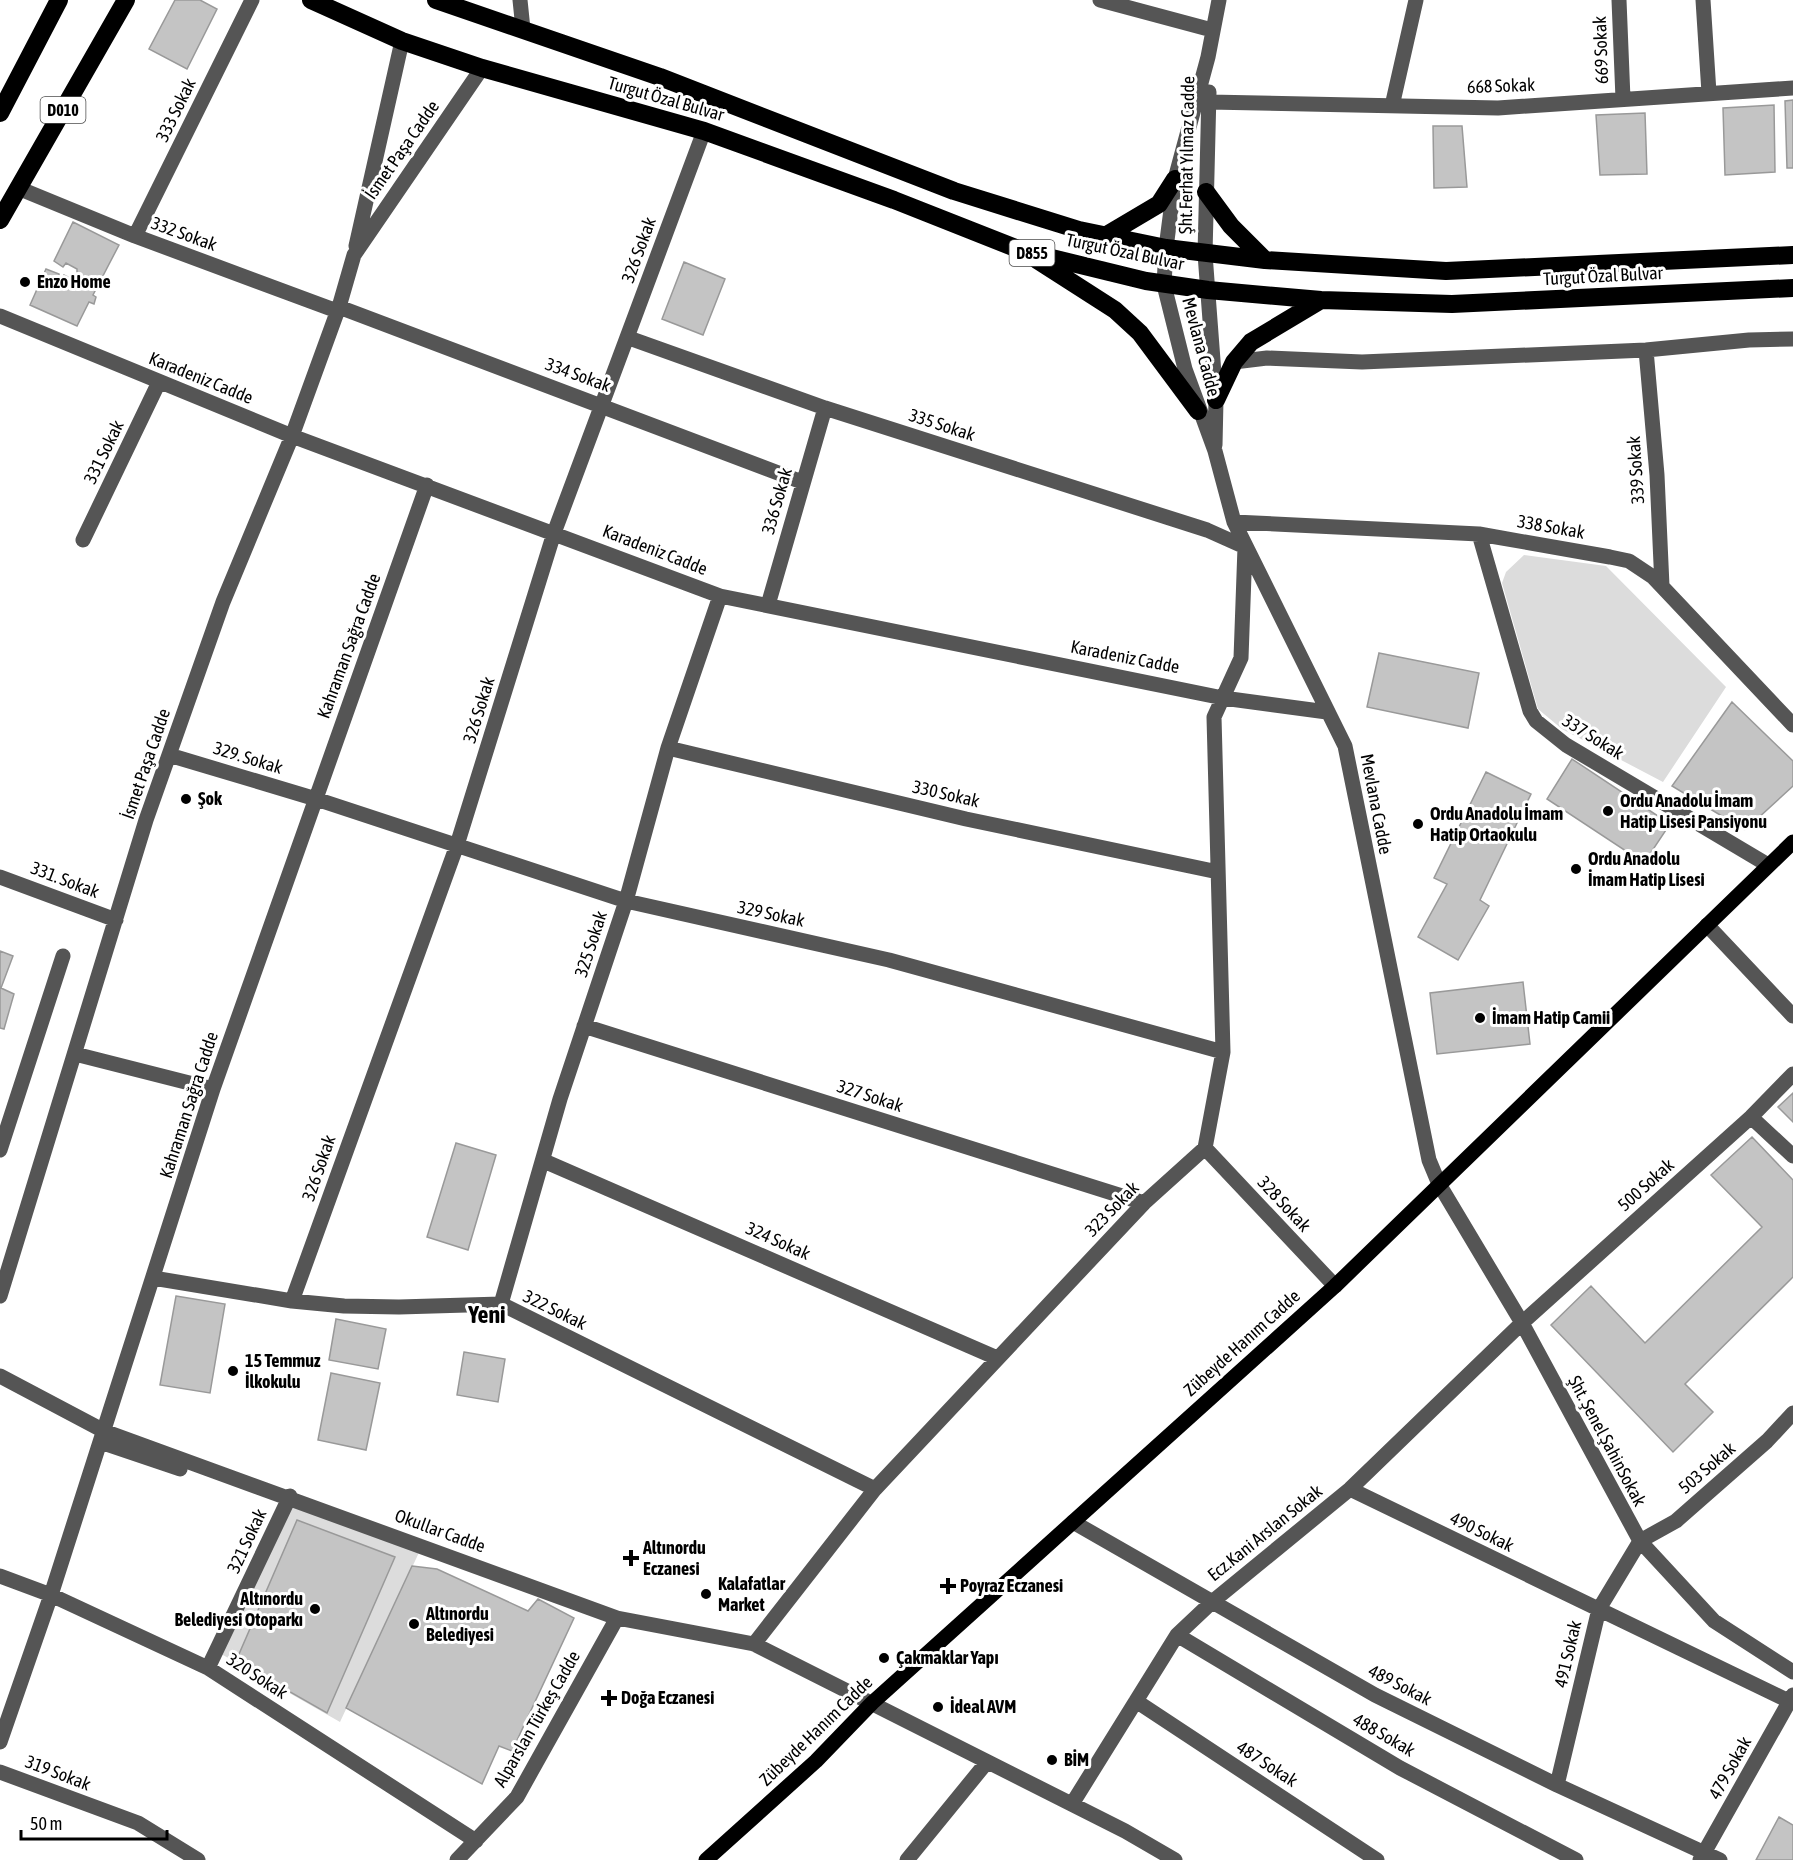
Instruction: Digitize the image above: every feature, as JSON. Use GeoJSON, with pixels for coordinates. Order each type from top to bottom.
{"type":"FeatureCollection","features":[{"type":"Feature","properties":{"kind":"highway"},"geometry":{"type":"LineString","coordinates":[[0,113],[59,0]]}},
{"type":"Feature","properties":{"kind":"highway","name":"D010"},"geometry":{"type":"LineString","coordinates":[[0,220],[126,0]]}},
{"type":"Feature","properties":{"kind":"highway","name":"Turgut Özal Bulvar"},"geometry":{"type":"LineString","coordinates":[[311,0],[402,41],[482,68],[704,131],[894,200],[1023,251],[1164,285],[1322,300],[1452,304],[1793,288]]}},
{"type":"Feature","properties":{"kind":"highway","name":"Turgut Özal Bulvar"},"geometry":{"type":"LineString","coordinates":[[436,0],[660,77],[954,191],[1079,230],[1166,248],[1265,260],[1446,271],[1793,255]]}},
{"type":"Feature","properties":{"kind":"highway"},"geometry":{"type":"LineString","coordinates":[[1105,236],[1159,204],[1175,179]]}},
{"type":"Feature","properties":{"kind":"highway"},"geometry":{"type":"LineString","coordinates":[[1206,192],[1231,226],[1265,260]]}},
{"type":"Feature","properties":{"kind":"highway"},"geometry":{"type":"LineString","coordinates":[[1023,251],[1115,310],[1140,333],[1198,411]]}},
{"type":"Feature","properties":{"kind":"highway"},"geometry":{"type":"LineString","coordinates":[[1216,400],[1234,362],[1251,342],[1322,300]]}},
{"type":"Feature","properties":{"kind":"main road","name":"Zübeyde Hanım Cadde"},"geometry":{"type":"LineString","coordinates":[[713,1858],[816,1761],[872,1703],[1335,1286],[1793,842]]}},
{"type":"Feature","properties":{"kind":"street","name":"333 Sokak"},"geometry":{"type":"LineString","coordinates":[[135,236],[252,0]]}},
{"type":"Feature","properties":{"kind":"street"},"geometry":{"type":"LineString","coordinates":[[520,0],[523,29]]}},
{"type":"Feature","properties":{"kind":"street"},"geometry":{"type":"LineString","coordinates":[[1100,0],[1212,30]]}},
{"type":"Feature","properties":{"kind":"street","name":"Şht.Ferhat Yılmaz Cadde"},"geometry":{"type":"LineString","coordinates":[[1164,285],[1166,248],[1175,179],[1208,57],[1219,0]]}},
{"type":"Feature","properties":{"kind":"street"},"geometry":{"type":"LineString","coordinates":[[1392,106],[1416,0]]}},
{"type":"Feature","properties":{"kind":"street","name":"669 Sokak"},"geometry":{"type":"LineString","coordinates":[[1619,0],[1623,99]]}},
{"type":"Feature","properties":{"kind":"street"},"geometry":{"type":"LineString","coordinates":[[1703,0],[1709,93]]}},
{"type":"Feature","properties":{"kind":"street","name":"İsmet Paşa Cadde"},"geometry":{"type":"LineString","coordinates":[[0,1296],[169,755],[223,602],[292,436],[338,309],[354,255],[402,41]]}},
{"type":"Feature","properties":{"kind":"street","name":"Şht.Ferhat Yılmaz Cadde"},"geometry":{"type":"LineString","coordinates":[[1208,57],[1205,254],[1208,290]]}},
{"type":"Feature","properties":{"kind":"street","name":"İsmet Paşa Cadde"},"geometry":{"type":"LineString","coordinates":[[354,255],[482,68]]}},
{"type":"Feature","properties":{"kind":"street","name":"668 Sokak"},"geometry":{"type":"LineString","coordinates":[[1209,102],[1498,108],[1793,88]]}},
{"type":"Feature","properties":{"kind":"street","name":"326 Sokak"},"geometry":{"type":"LineString","coordinates":[[292,1301],[457,845],[554,533],[629,338],[704,131]]}},
{"type":"Feature","properties":{"kind":"street","name":"332 Sokak"},"geometry":{"type":"LineString","coordinates":[[18,188],[135,236],[338,309]]}},
{"type":"Feature","properties":{"kind":"street","name":"Mevlana Cadde"},"geometry":{"type":"LineString","coordinates":[[1164,285],[1198,411],[1215,451],[1234,522],[1345,746],[1429,1160],[1439,1184]]}},
{"type":"Feature","properties":{"kind":"street","name":"Mevlana Cadde"},"geometry":{"type":"LineString","coordinates":[[1208,290],[1216,400],[1215,451]]}},
{"type":"Feature","properties":{"kind":"street","name":"334 Sokak"},"geometry":{"type":"LineString","coordinates":[[338,309],[603,405],[802,482]]}},
{"type":"Feature","properties":{"kind":"street","name":"Karadeniz Cadde"},"geometry":{"type":"LineString","coordinates":[[0,316],[292,436],[720,596],[1224,698],[1327,712]]}},
{"type":"Feature","properties":{"kind":"street","name":"335 Sokak"},"geometry":{"type":"LineString","coordinates":[[629,338],[825,408],[1207,530],[1245,547]]}},
{"type":"Feature","properties":{"kind":"street"},"geometry":{"type":"LineString","coordinates":[[1234,362],[1267,358],[1362,362],[1646,350],[1749,340],[1793,339]]}},
{"type":"Feature","properties":{"kind":"street","name":"339 Sokak"},"geometry":{"type":"LineString","coordinates":[[1646,350],[1657,475],[1662,586]]}},
{"type":"Feature","properties":{"kind":"street","name":"331 Sokak"},"geometry":{"type":"LineString","coordinates":[[83,540],[159,382]]}},
{"type":"Feature","properties":{"kind":"street","name":"336 Sokak"},"geometry":{"type":"LineString","coordinates":[[768,605],[825,408]]}},
{"type":"Feature","properties":{"kind":"street","name":"Kahraman Sağra Cadde"},"geometry":{"type":"LineString","coordinates":[[0,1742],[51,1595],[213,1089],[427,485]]}},
{"type":"Feature","properties":{"kind":"street","name":"338 Sokak"},"geometry":{"type":"LineString","coordinates":[[1234,522],[1479,534],[1629,561],[1662,586],[1793,725]]}},
{"type":"Feature","properties":{"kind":"street","name":"337 Sokak"},"geometry":{"type":"LineString","coordinates":[[1479,534],[1530,711],[1536,721],[1566,745],[1768,865]]}},
{"type":"Feature","properties":{"kind":"street"},"geometry":{"type":"LineString","coordinates":[[1205,1148],[1223,1052],[1214,717],[1242,658],[1245,547]]}},
{"type":"Feature","properties":{"kind":"street","name":"325 Sokak"},"geometry":{"type":"LineString","coordinates":[[501,1304],[560,1099],[626,901],[668,748],[720,596]]}},
{"type":"Feature","properties":{"kind":"street","name":"330 Sokak"},"geometry":{"type":"LineString","coordinates":[[668,748],[966,819],[1218,872]]}},
{"type":"Feature","properties":{"kind":"street","name":"329. Sokak"},"geometry":{"type":"LineString","coordinates":[[169,755],[316,799]]}},
{"type":"Feature","properties":{"kind":"street","name":"329 Sokak"},"geometry":{"type":"LineString","coordinates":[[316,799],[626,901],[889,960],[1223,1052]]}},
{"type":"Feature","properties":{"kind":"street","name":"331. Sokak"},"geometry":{"type":"LineString","coordinates":[[0,877],[116,920]]}},
{"type":"Feature","properties":{"kind":"street"},"geometry":{"type":"LineString","coordinates":[[1707,925],[1793,1016]]}},
{"type":"Feature","properties":{"kind":"street"},"geometry":{"type":"LineString","coordinates":[[0,1150],[63,956]]}},
{"type":"Feature","properties":{"kind":"street","name":"327 Sokak"},"geometry":{"type":"LineString","coordinates":[[584,1026],[1144,1203]]}},
{"type":"Feature","properties":{"kind":"street"},"geometry":{"type":"LineString","coordinates":[[75,1054],[213,1089]]}},
{"type":"Feature","properties":{"kind":"street","name":"500 Sokak"},"geometry":{"type":"LineString","coordinates":[[1522,1323],[1751,1117],[1793,1074]]}},
{"type":"Feature","properties":{"kind":"street"},"geometry":{"type":"LineString","coordinates":[[1751,1117],[1793,1156]]}},
{"type":"Feature","properties":{"kind":"street","name":"323 Sokak"},"geometry":{"type":"LineString","coordinates":[[753,1644],[875,1489],[1144,1203],[1205,1148]]}},
{"type":"Feature","properties":{"kind":"street","name":"328 Sokak"},"geometry":{"type":"LineString","coordinates":[[1205,1148],[1335,1286]]}},
{"type":"Feature","properties":{"kind":"street","name":"324 Sokak"},"geometry":{"type":"LineString","coordinates":[[544,1161],[997,1358]]}},
{"type":"Feature","properties":{"kind":"street","name":"Şht. Şenel ŞahinSokak"},"geometry":{"type":"LineString","coordinates":[[1439,1184],[1522,1323],[1640,1541],[1714,1621],[1793,1672]]}},
{"type":"Feature","properties":{"kind":"street","name":"322 Sokak"},"geometry":{"type":"LineString","coordinates":[[153,1278],[292,1301],[399,1307],[501,1304],[875,1489]]}},
{"type":"Feature","properties":{"kind":"street","name":"Ecz.Kani Arslan Sokak"},"geometry":{"type":"LineString","coordinates":[[1072,1804],[1177,1635],[1212,1602],[1350,1489],[1522,1323]]}},
{"type":"Feature","properties":{"kind":"street"},"geometry":{"type":"LineString","coordinates":[[0,1376],[102,1436],[288,1500],[615,1621],[753,1644],[1125,1831],[1174,1860]]}},
{"type":"Feature","properties":{"kind":"street","name":"503 Sokak"},"geometry":{"type":"LineString","coordinates":[[1640,1541],[1676,1521],[1767,1441],[1793,1413]]}},
{"type":"Feature","properties":{"kind":"street","name":"490 Sokak"},"geometry":{"type":"LineString","coordinates":[[1350,1489],[1599,1609]]}},
{"type":"Feature","properties":{"kind":"street","name":"321 Sokak"},"geometry":{"type":"LineString","coordinates":[[208,1668],[288,1500]]}},
{"type":"Feature","properties":{"kind":"street","name":"489 Sokak"},"geometry":{"type":"LineString","coordinates":[[1073,1522],[1375,1695],[1702,1856],[1720,1860]]}},
{"type":"Feature","properties":{"kind":"street","name":"491 Sokak"},"geometry":{"type":"LineString","coordinates":[[1557,1785],[1599,1609],[1640,1541]]}},
{"type":"Feature","properties":{"kind":"street","name":"320 Sokak"},"geometry":{"type":"LineString","coordinates":[[0,1576],[51,1595],[208,1668],[476,1841]]}},
{"type":"Feature","properties":{"kind":"street"},"geometry":{"type":"LineString","coordinates":[[1599,1609],[1792,1700]]}},
{"type":"Feature","properties":{"kind":"street","name":"Alparslan Türkeş Cadde"},"geometry":{"type":"LineString","coordinates":[[457,1860],[517,1797],[615,1621]]}},
{"type":"Feature","properties":{"kind":"street","name":"488 Sokak"},"geometry":{"type":"LineString","coordinates":[[1177,1635],[1400,1768],[1576,1860]]}},
{"type":"Feature","properties":{"kind":"street","name":"479 Sokak"},"geometry":{"type":"LineString","coordinates":[[1702,1856],[1792,1700]]}},
{"type":"Feature","properties":{"kind":"street","name":"487 Sokak"},"geometry":{"type":"LineString","coordinates":[[1136,1701],[1377,1860]]}},
{"type":"Feature","properties":{"kind":"street"},"geometry":{"type":"LineString","coordinates":[[907,1860],[987,1762]]}},
{"type":"Feature","properties":{"kind":"street","name":"319 Sokak"},"geometry":{"type":"LineString","coordinates":[[0,1772],[138,1823],[198,1860]]}},
{"type":"Feature","properties":{"kind":"shaded area"},"geometry":{"type":"Polygon","coordinates":[[[1524,555],[1606,566],[1726,687],[1663,782],[1562,729],[1538,709],[1502,583],[1506,572],[1524,555]]]}},
{"type":"Feature","properties":{"kind":"shaded area","name":"Altınordu Belediyesi Otoparkı"},"geometry":{"type":"Polygon","coordinates":[[[286,1504],[422,1546],[340,1722],[216,1651],[286,1504]]]}},
{"type":"Feature","properties":{"kind":"building"},"geometry":{"type":"Polygon","coordinates":[[[175,0],[200,0],[217,9],[187,69],[149,49],[175,0]]]}},
{"type":"Feature","properties":{"kind":"building"},"geometry":{"type":"Polygon","coordinates":[[[1793,100],[1793,168],[1787,168],[1785,101],[1793,100]]]}},
{"type":"Feature","properties":{"kind":"building"},"geometry":{"type":"Polygon","coordinates":[[[1774,105],[1775,172],[1725,175],[1723,108],[1774,105]]]}},
{"type":"Feature","properties":{"kind":"building"},"geometry":{"type":"Polygon","coordinates":[[[1645,113],[1647,174],[1600,175],[1596,115],[1645,113]]]}},
{"type":"Feature","properties":{"kind":"building"},"geometry":{"type":"Polygon","coordinates":[[[1433,126],[1462,126],[1467,187],[1434,188],[1433,126]]]}},
{"type":"Feature","properties":{"kind":"building"},"geometry":{"type":"Polygon","coordinates":[[[73,222],[119,245],[93,295],[96,297],[94,304],[89,302],[77,326],[30,305],[46,269],[59,274],[59,277],[63,279],[64,275],[74,280],[73,283],[82,289],[87,278],[77,274],[77,269],[66,263],[63,267],[54,261],[73,222]]]}},
{"type":"Feature","properties":{"kind":"building"},"geometry":{"type":"Polygon","coordinates":[[[684,262],[725,279],[703,335],[662,319],[684,262]]]}},
{"type":"Feature","properties":{"kind":"building"},"geometry":{"type":"Polygon","coordinates":[[[1379,653],[1479,673],[1468,728],[1367,707],[1379,653]]]}},
{"type":"Feature","properties":{"kind":"building"},"geometry":{"type":"Polygon","coordinates":[[[1732,702],[1793,761],[1793,786],[1745,830],[1672,786],[1732,702]]]}},
{"type":"Feature","properties":{"kind":"building","name":"Ordu Anadolu İmam Hatip Lisesi Pansiyonu"},"geometry":{"type":"Polygon","coordinates":[[[1572,759],[1670,824],[1644,863],[1547,799],[1572,759]]]}},
{"type":"Feature","properties":{"kind":"building"},"geometry":{"type":"Polygon","coordinates":[[[1486,772],[1531,794],[1480,900],[1489,906],[1458,960],[1418,937],[1447,884],[1434,878],[1486,772]]]}},
{"type":"Feature","properties":{"kind":"building"},"geometry":{"type":"Polygon","coordinates":[[[0,951],[13,956],[1,988],[14,994],[4,1029],[0,1028],[0,951]]]}},
{"type":"Feature","properties":{"kind":"building","name":"İmam Hatip Camii"},"geometry":{"type":"Polygon","coordinates":[[[1523,982],[1530,1044],[1437,1054],[1430,993],[1523,982]]]}},
{"type":"Feature","properties":{"kind":"building"},"geometry":{"type":"Polygon","coordinates":[[[1793,1093],[1793,1122],[1778,1107],[1793,1093]]]}},
{"type":"Feature","properties":{"kind":"building"},"geometry":{"type":"Polygon","coordinates":[[[1752,1137],[1793,1180],[1793,1277],[1685,1384],[1713,1412],[1673,1452],[1551,1325],[1591,1286],[1645,1343],[1762,1227],[1711,1175],[1752,1137]]]}},
{"type":"Feature","properties":{"kind":"building"},"geometry":{"type":"Polygon","coordinates":[[[456,1143],[496,1155],[468,1250],[427,1237],[456,1143]]]}},
{"type":"Feature","properties":{"kind":"building"},"geometry":{"type":"Polygon","coordinates":[[[176,1296],[225,1304],[210,1393],[160,1385],[176,1296]]]}},
{"type":"Feature","properties":{"kind":"building"},"geometry":{"type":"Polygon","coordinates":[[[336,1319],[386,1329],[378,1369],[329,1360],[336,1319]]]}},
{"type":"Feature","properties":{"kind":"building"},"geometry":{"type":"Polygon","coordinates":[[[464,1352],[505,1359],[498,1402],[457,1395],[464,1352]]]}},
{"type":"Feature","properties":{"kind":"building"},"geometry":{"type":"Polygon","coordinates":[[[331,1373],[380,1383],[366,1450],[318,1440],[331,1373]]]}},
{"type":"Feature","properties":{"kind":"building","name":"Altınordu Belediyesi Otoparkı"},"geometry":{"type":"Polygon","coordinates":[[[297,1520],[395,1557],[327,1713],[236,1661],[297,1520]]]}},
{"type":"Feature","properties":{"kind":"building"},"geometry":{"type":"Polygon","coordinates":[[[412,1566],[437,1569],[528,1611],[538,1599],[574,1618],[512,1751],[499,1746],[482,1784],[346,1708],[412,1566]]]}},
{"type":"Feature","properties":{"kind":"building"},"geometry":{"type":"Polygon","coordinates":[[[1779,1817],[1793,1825],[1793,1860],[1756,1860],[1779,1817]]]}},
{"type":"Feature","properties":{"kind":"place","name":"Enzo Home"},"geometry":{"type":"Point","coordinates":[25,282]}},
{"type":"Feature","properties":{"kind":"place","name":"Şok"},"geometry":{"type":"Point","coordinates":[186,799]}},
{"type":"Feature","properties":{"kind":"place","name":"Ordu Anadolu İmam Hatip Lisesi Pansiyonu"},"geometry":{"type":"Point","coordinates":[1608,811]}},
{"type":"Feature","properties":{"kind":"place","name":"Ordu Anadolu İmam Hatip Ortaokulu"},"geometry":{"type":"Point","coordinates":[1418,824]}},
{"type":"Feature","properties":{"kind":"place","name":"Ordu Anadolu İmam Hatip Lisesi"},"geometry":{"type":"Point","coordinates":[1576,869]}},
{"type":"Feature","properties":{"kind":"place","name":"İmam Hatip Camii"},"geometry":{"type":"Point","coordinates":[1480,1018]}},
{"type":"Feature","properties":{"kind":"place","name":"15 Temmuz İlkokulu"},"geometry":{"type":"Point","coordinates":[233,1371]}},
{"type":"Feature","properties":{"kind":"place","name":"Altınordu Eczanesi"},"geometry":{"type":"Point","coordinates":[631,1558]}},
{"type":"Feature","properties":{"kind":"place","name":"Poyraz Eczanesi"},"geometry":{"type":"Point","coordinates":[948,1586]}},
{"type":"Feature","properties":{"kind":"place","name":"Kalafatlar Market"},"geometry":{"type":"Point","coordinates":[706,1594]}},
{"type":"Feature","properties":{"kind":"place","name":"Altınordu Belediyesi Otoparkı"},"geometry":{"type":"Point","coordinates":[315,1609]}},
{"type":"Feature","properties":{"kind":"place","name":"Altınordu Belediyesi"},"geometry":{"type":"Point","coordinates":[414,1624]}},
{"type":"Feature","properties":{"kind":"place","name":"Çakmaklar Yapı"},"geometry":{"type":"Point","coordinates":[884,1658]}},
{"type":"Feature","properties":{"kind":"place","name":"Doğa Eczanesi"},"geometry":{"type":"Point","coordinates":[609,1698]}},
{"type":"Feature","properties":{"kind":"place","name":"İdeal AVM"},"geometry":{"type":"Point","coordinates":[938,1707]}},
{"type":"Feature","properties":{"kind":"place","name":"BİM"},"geometry":{"type":"Point","coordinates":[1052,1760]}},
{"type":"Feature","properties":{"kind":"district","name":"Yeni"},"geometry":{"type":"Point","coordinates":[487,1315]}}]}
